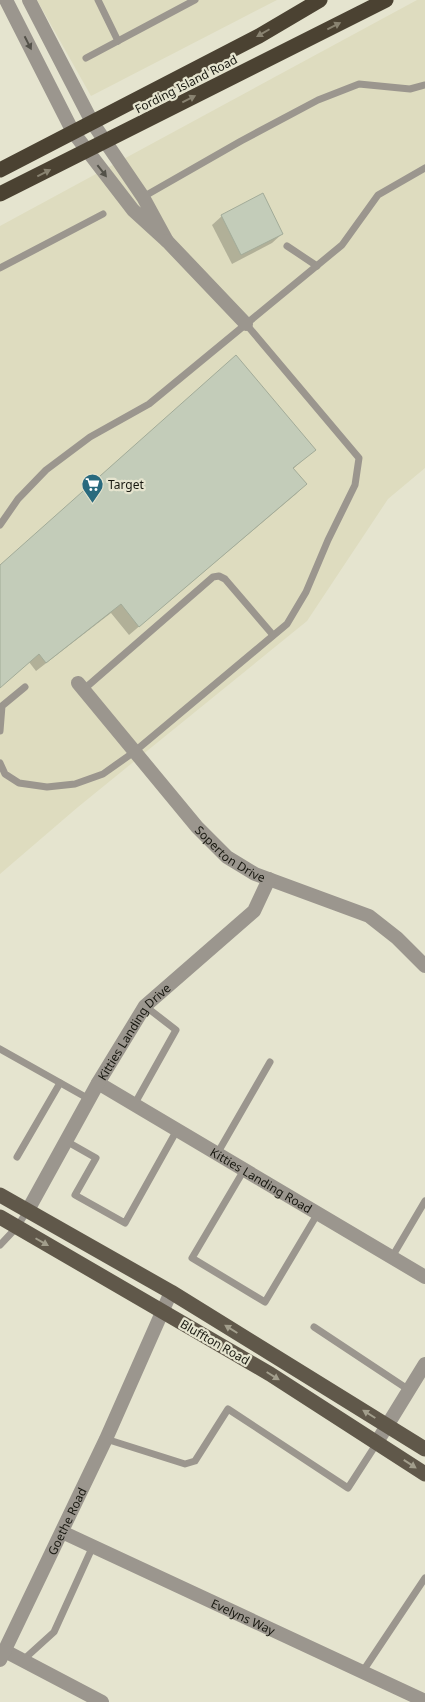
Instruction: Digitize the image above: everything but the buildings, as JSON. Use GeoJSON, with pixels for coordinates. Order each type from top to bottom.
{"type":"FeatureCollection","features":[{"type":"Feature","properties":{"kind":"highway","name":"Fording Island Road"},"geometry":{"type":"LineString","coordinates":[[0,170],[259,36],[320,0]]}},
{"type":"Feature","properties":{"kind":"highway","name":"Fording Island Road"},"geometry":{"type":"LineString","coordinates":[[0,194],[386,0]]}},
{"type":"Feature","properties":{"kind":"main road","name":"Bluffton Road"},"geometry":{"type":"LineString","coordinates":[[0,1194],[171,1292],[425,1449]]}},
{"type":"Feature","properties":{"kind":"main road","name":"Bluffton Road"},"geometry":{"type":"LineString","coordinates":[[0,1217],[270,1374],[425,1474]]}},
{"type":"Feature","properties":{"kind":"street"},"geometry":{"type":"LineString","coordinates":[[6,0],[73,132],[86,151],[133,210],[167,241],[246,324]]}},
{"type":"Feature","properties":{"kind":"street"},"geometry":{"type":"LineString","coordinates":[[29,0],[92,122],[143,197],[167,241]]}},
{"type":"Feature","properties":{"kind":"street","name":"Soperton Drive"},"geometry":{"type":"LineString","coordinates":[[80,686],[197,827],[227,857],[255,874],[369,916],[397,938],[425,966]]}},
{"type":"Feature","properties":{"kind":"street","name":"Kitties Landing Drive"},"geometry":{"type":"LineString","coordinates":[[28,1210],[98,1083],[145,1006],[254,911],[269,879]]}},
{"type":"Feature","properties":{"kind":"street","name":"Kitties Landing Road"},"geometry":{"type":"LineString","coordinates":[[98,1083],[425,1277]]}},
{"type":"Feature","properties":{"kind":"street","name":"Goethe Road"},"geometry":{"type":"LineString","coordinates":[[102,1702],[22,1661],[1,1657],[106,1439],[171,1292]]}},
{"type":"Feature","properties":{"kind":"street"},"geometry":{"type":"LineString","coordinates":[[377,1442],[425,1364]]}},
{"type":"Feature","properties":{"kind":"street","name":"Evelyns Way"},"geometry":{"type":"LineString","coordinates":[[62,1532],[425,1701]]}},
{"type":"Feature","properties":{"kind":"lane"},"geometry":{"type":"LineString","coordinates":[[98,0],[118,41]]}},
{"type":"Feature","properties":{"kind":"lane"},"geometry":{"type":"LineString","coordinates":[[86,58],[193,1]]}},
{"type":"Feature","properties":{"kind":"lane"},"geometry":{"type":"LineString","coordinates":[[143,197],[318,100],[359,84],[410,89],[425,85]]}},
{"type":"Feature","properties":{"kind":"lane"},"geometry":{"type":"LineString","coordinates":[[0,525],[18,499],[46,470],[90,437],[149,404],[342,245],[378,196],[425,168]]}},
{"type":"Feature","properties":{"kind":"lane"},"geometry":{"type":"LineString","coordinates":[[0,268],[103,214]]}},
{"type":"Feature","properties":{"kind":"lane"},"geometry":{"type":"LineString","coordinates":[[287,246],[316,266]]}},
{"type":"Feature","properties":{"kind":"lane"},"geometry":{"type":"LineString","coordinates":[[0,763],[5,774],[19,782],[47,787],[76,784],[103,774],[134,752],[287,624],[306,592],[328,540],[355,485],[359,458],[246,324]]}},
{"type":"Feature","properties":{"kind":"lane"},"geometry":{"type":"LineString","coordinates":[[80,686],[213,577],[219,576],[225,579],[273,636]]}},
{"type":"Feature","properties":{"kind":"lane"},"geometry":{"type":"LineString","coordinates":[[0,731],[2,706],[25,687]]}},
{"type":"Feature","properties":{"kind":"lane"},"geometry":{"type":"LineString","coordinates":[[134,1105],[176,1030],[145,1006]]}},
{"type":"Feature","properties":{"kind":"lane"},"geometry":{"type":"LineString","coordinates":[[0,1049],[89,1099]]}},
{"type":"Feature","properties":{"kind":"lane"},"geometry":{"type":"LineString","coordinates":[[217,1154],[270,1062]]}},
{"type":"Feature","properties":{"kind":"lane"},"geometry":{"type":"LineString","coordinates":[[17,1157],[60,1083]]}},
{"type":"Feature","properties":{"kind":"lane"},"geometry":{"type":"LineString","coordinates":[[66,1141],[96,1158],[75,1195],[125,1223],[177,1130]]}},
{"type":"Feature","properties":{"kind":"lane"},"geometry":{"type":"LineString","coordinates":[[244,1170],[192,1258],[265,1302],[318,1214]]}},
{"type":"Feature","properties":{"kind":"lane"},"geometry":{"type":"LineString","coordinates":[[392,1257],[425,1201]]}},
{"type":"Feature","properties":{"kind":"lane"},"geometry":{"type":"LineString","coordinates":[[0,1245],[17,1227],[28,1210]]}},
{"type":"Feature","properties":{"kind":"lane"},"geometry":{"type":"LineString","coordinates":[[314,1328],[409,1390]]}},
{"type":"Feature","properties":{"kind":"lane"},"geometry":{"type":"LineString","coordinates":[[106,1439],[184,1464],[195,1461],[228,1409],[348,1488],[377,1442]]}},
{"type":"Feature","properties":{"kind":"lane"},"geometry":{"type":"LineString","coordinates":[[22,1661],[54,1632],[93,1546]]}},
{"type":"Feature","properties":{"kind":"lane"},"geometry":{"type":"LineString","coordinates":[[364,1672],[425,1578]]}},
{"type":"Feature","properties":{"kind":"shaded area"},"geometry":{"type":"Polygon","coordinates":[[[37,0],[277,0],[91,96],[37,0]]]}},
{"type":"Feature","properties":{"kind":"shaded area"},"geometry":{"type":"Polygon","coordinates":[[[417,0],[425,0],[425,468],[388,499],[307,621],[78,807],[0,874],[0,226],[417,0]]]}},
{"type":"Feature","properties":{"kind":"place","name":"Target"},"geometry":{"type":"Point","coordinates":[92,503]}}]}
